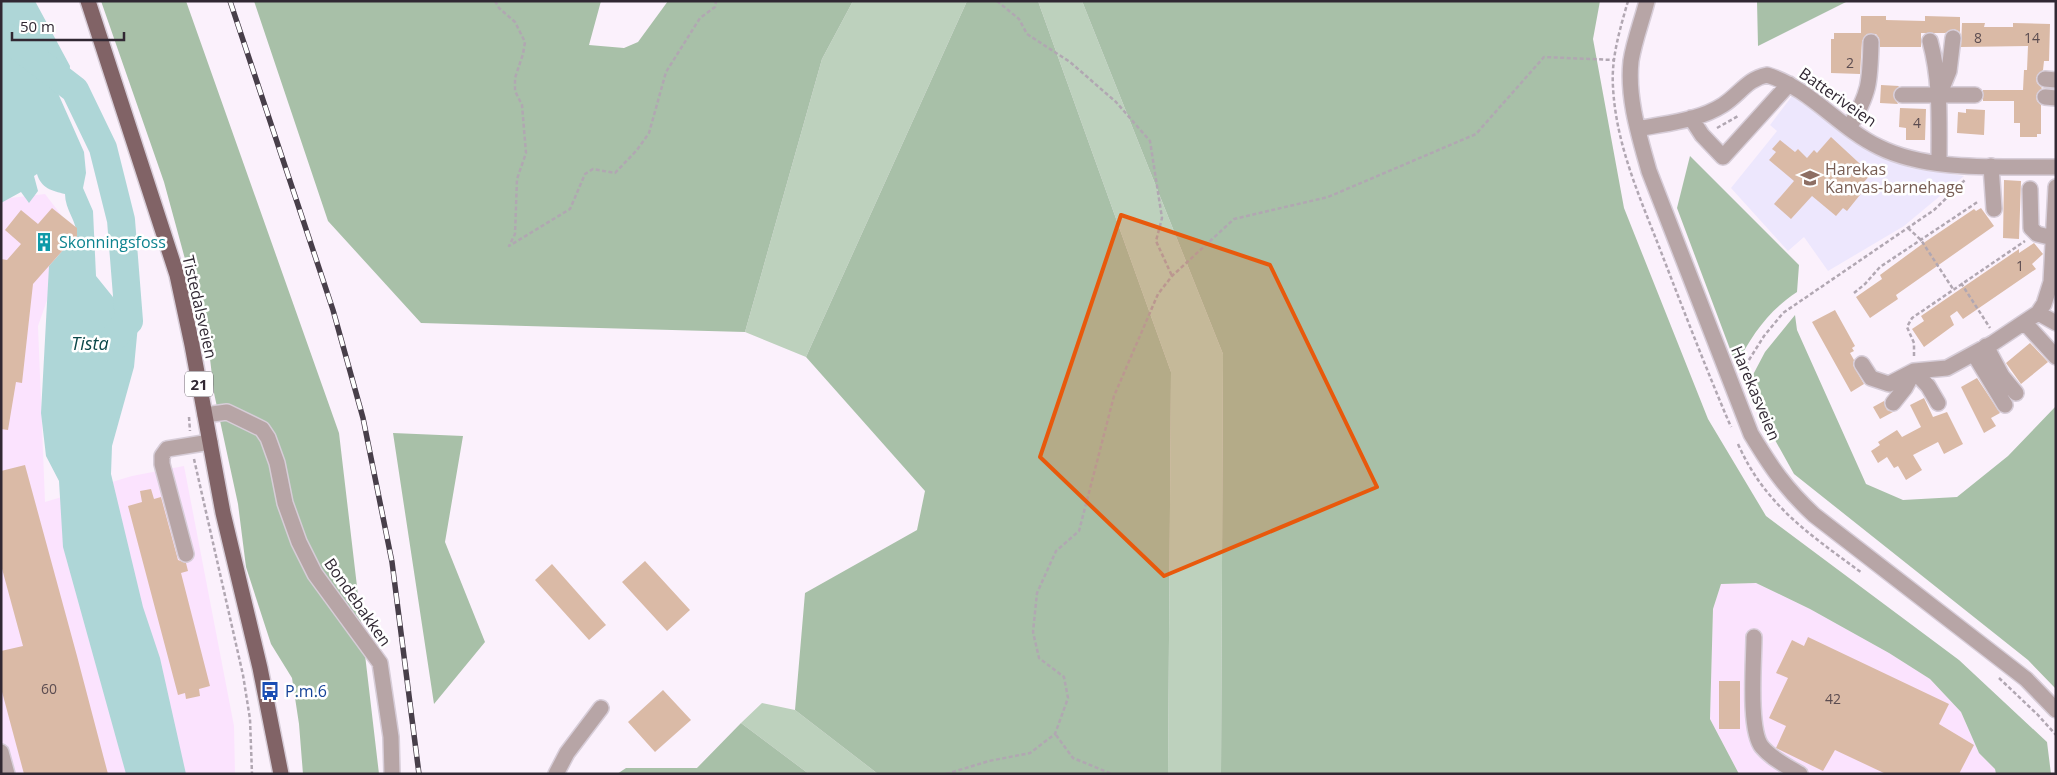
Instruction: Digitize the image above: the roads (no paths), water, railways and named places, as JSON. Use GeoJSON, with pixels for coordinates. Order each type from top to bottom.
{"type":"FeatureCollection","features":[{"type":"Feature","properties":{"kind":"main road","name":"Tistedalsveien"},"geometry":{"type":"LineString","coordinates":[[88,1],[177,275],[223,513],[260,668],[281,774]]}},
{"type":"Feature","properties":{"kind":"street","name":"Harekasveien"},"geometry":{"type":"LineString","coordinates":[[1646,1],[1631,60],[1631,88],[1638,129],[1649,171],[1751,434],[1773,471],[1790,493],[1814,515],[2019,673],[2056,710]]}},
{"type":"Feature","properties":{"kind":"street"},"geometry":{"type":"LineString","coordinates":[[1939,94],[1949,71],[1953,38]]}},
{"type":"Feature","properties":{"kind":"street"},"geometry":{"type":"LineString","coordinates":[[1930,41],[1936,65],[1939,94],[1939,163]]}},
{"type":"Feature","properties":{"kind":"street"},"geometry":{"type":"LineString","coordinates":[[1848,128],[1863,104],[1870,82],[1871,42]]}},
{"type":"Feature","properties":{"kind":"street","name":"Batteriveien"},"geometry":{"type":"LineString","coordinates":[[1638,129],[1691,118],[1724,104],[1750,80],[1767,75],[1789,84],[1848,128],[1878,147],[1892,153],[1923,162],[1984,166],[2056,167]]}},
{"type":"Feature","properties":{"kind":"street"},"geometry":{"type":"LineString","coordinates":[[1691,118],[1702,135],[1723,157],[1789,84]]}},
{"type":"Feature","properties":{"kind":"street"},"geometry":{"type":"LineString","coordinates":[[1902,95],[1975,95]]}},
{"type":"Feature","properties":{"kind":"street"},"geometry":{"type":"LineString","coordinates":[[1984,166],[1994,192],[1994,209]]}},
{"type":"Feature","properties":{"kind":"street"},"geometry":{"type":"LineString","coordinates":[[1862,364],[1870,378],[1888,384],[1914,371],[1946,368],[1986,347],[2038,313],[2044,304],[2052,282],[2056,187]]}},
{"type":"Feature","properties":{"kind":"street"},"geometry":{"type":"LineString","coordinates":[[2030,189],[2031,228],[2037,234],[2053,238]]}},
{"type":"Feature","properties":{"kind":"street"},"geometry":{"type":"LineString","coordinates":[[2038,313],[2056,323]]}},
{"type":"Feature","properties":{"kind":"street"},"geometry":{"type":"LineString","coordinates":[[2026,322],[2056,357]]}},
{"type":"Feature","properties":{"kind":"street"},"geometry":{"type":"LineString","coordinates":[[1986,347],[2002,376],[2016,393]]}},
{"type":"Feature","properties":{"kind":"street"},"geometry":{"type":"LineString","coordinates":[[1986,347],[2005,405]]}},
{"type":"Feature","properties":{"kind":"street"},"geometry":{"type":"LineString","coordinates":[[1914,371],[1928,386],[1938,403]]}},
{"type":"Feature","properties":{"kind":"street"},"geometry":{"type":"LineString","coordinates":[[1893,403],[1905,388],[1914,371]]}},
{"type":"Feature","properties":{"kind":"street","name":"Bondebakken"},"geometry":{"type":"LineString","coordinates":[[205,415],[227,412],[262,429],[268,438],[277,464],[285,503],[299,542],[315,574],[380,663],[391,738],[392,774]]}},
{"type":"Feature","properties":{"kind":"street"},"geometry":{"type":"LineString","coordinates":[[186,554],[162,464],[162,456],[167,449],[210,442]]}},
{"type":"Feature","properties":{"kind":"street"},"geometry":{"type":"LineString","coordinates":[[1754,637],[1753,720],[1761,746],[1779,761],[1800,774]]}},
{"type":"Feature","properties":{"kind":"street"},"geometry":{"type":"LineString","coordinates":[[556,774],[567,752],[601,708]]}},
{"type":"Feature","properties":{"kind":"street"},"geometry":{"type":"LineString","coordinates":[[1,752],[7,774]]}},
{"type":"Feature","properties":{"kind":"water","name":"Tista"},"geometry":{"type":"Polygon","coordinates":[[[1,1],[35,1],[70,66],[69,78],[57,91],[84,152],[86,173],[83,188],[93,211],[96,276],[117,302],[130,304],[138,325],[134,367],[112,446],[111,474],[143,607],[160,658],[186,774],[126,774],[63,547],[59,481],[46,456],[41,413],[49,266],[71,241],[77,237],[65,194],[44,186],[37,174],[34,176],[38,191],[29,203],[21,192],[1,203],[1,1]]]}},
{"type":"Feature","properties":{"kind":"waterway"},"geometry":{"type":"LineString","coordinates":[[1,33],[75,90],[103,148],[121,220],[129,321],[115,336]]}},
{"type":"Feature","properties":{"kind":"railway"},"geometry":{"type":"LineString","coordinates":[[230,1],[333,310],[363,418],[392,562],[419,774]]}},
{"type":"Feature","properties":{"kind":"place","name":"Harekas Kanvas-barnehage"},"geometry":{"type":"Point","coordinates":[1810,178]}},
{"type":"Feature","properties":{"kind":"place","name":"Skonningsfoss"},"geometry":{"type":"Point","coordinates":[44,242]}},
{"type":"Feature","properties":{"kind":"place","name":"P.m.6"},"geometry":{"type":"Point","coordinates":[270,691]}}]}
